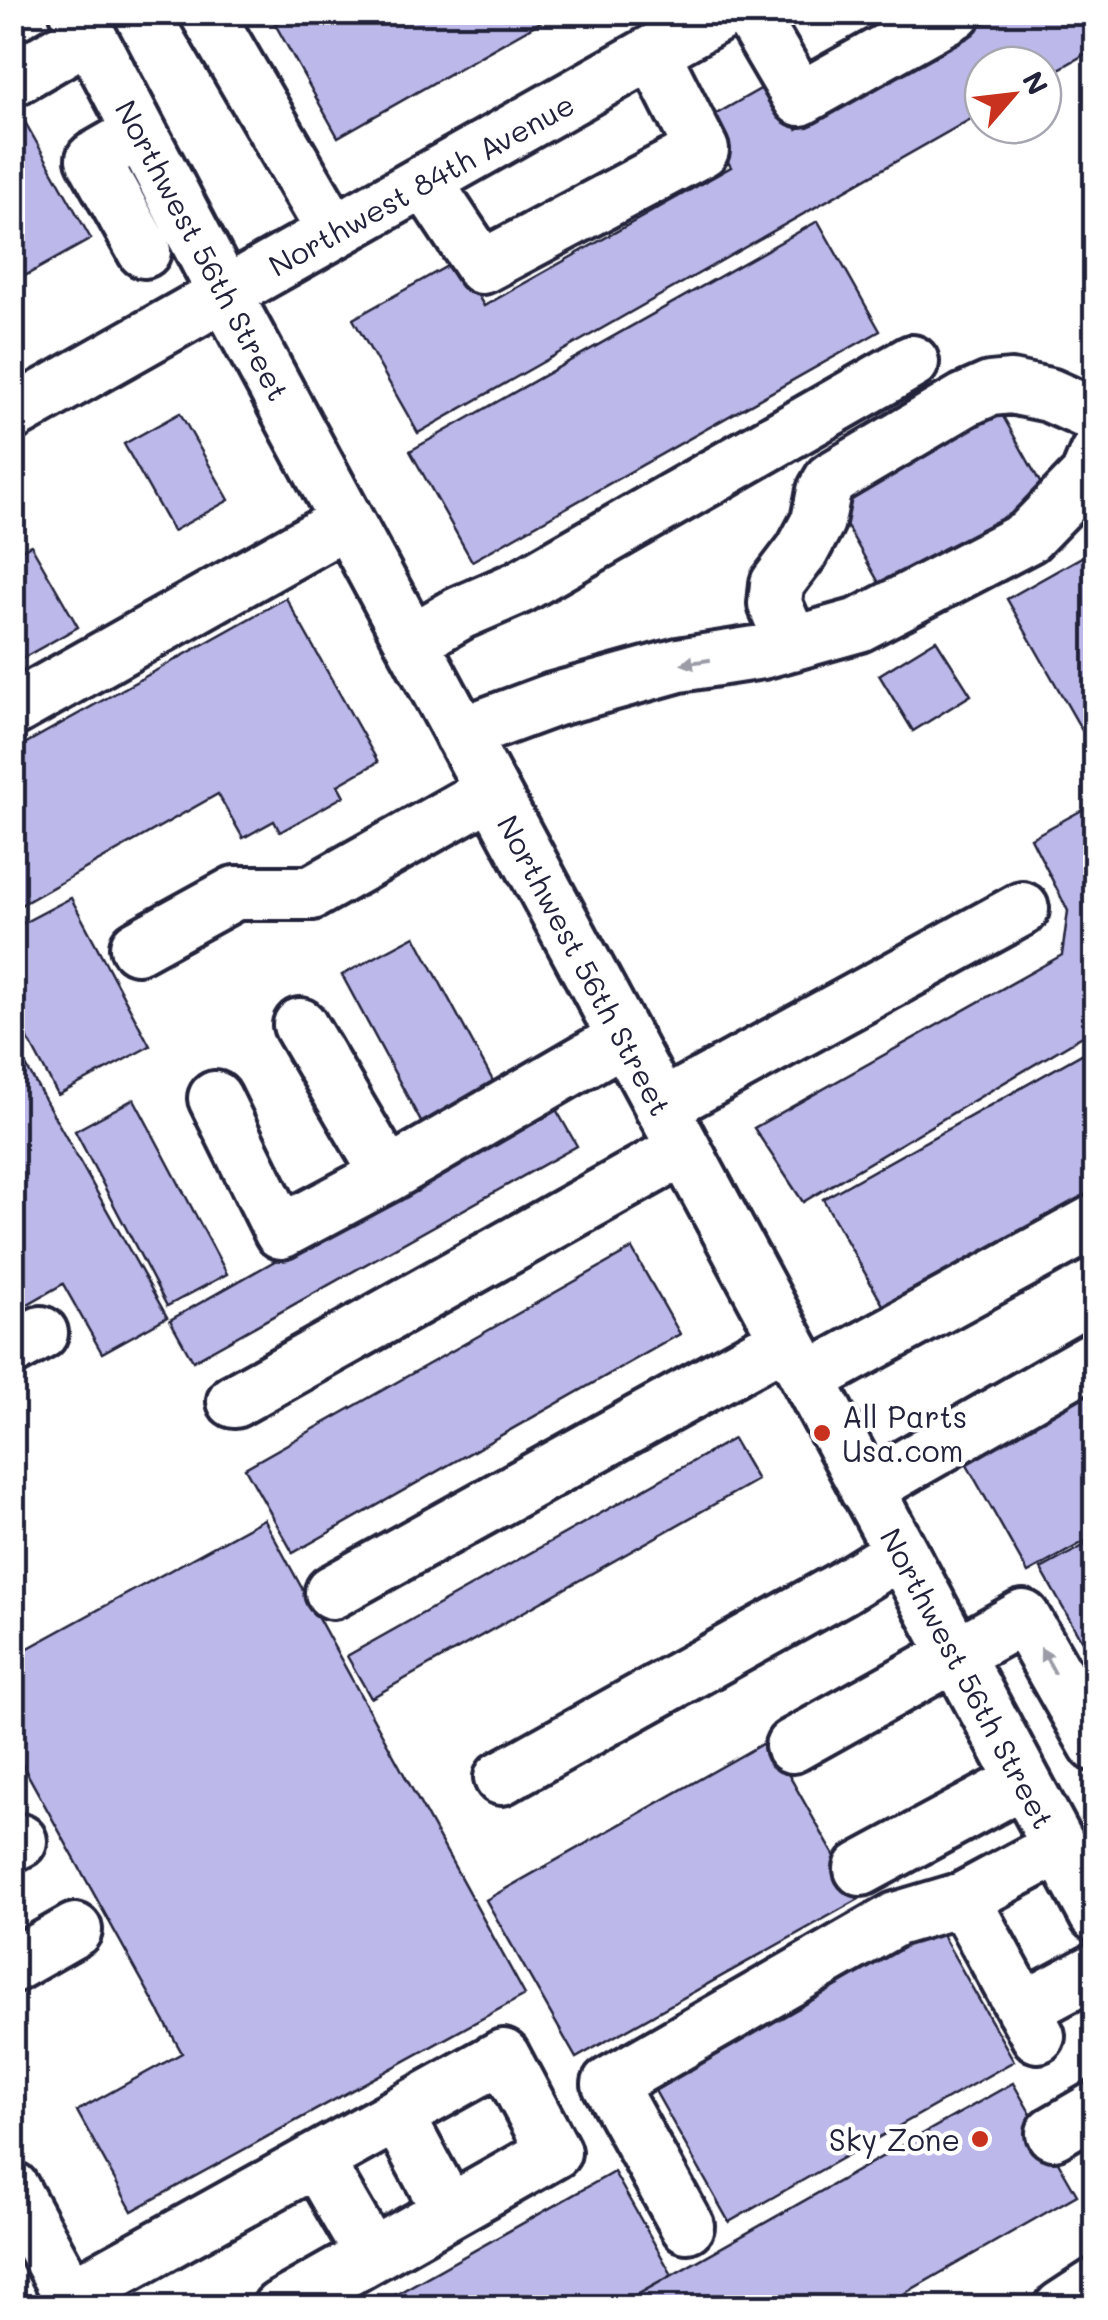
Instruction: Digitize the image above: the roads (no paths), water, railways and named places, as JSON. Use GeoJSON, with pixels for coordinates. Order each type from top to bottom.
{"type":"FeatureCollection","features":[{"type":"Feature","properties":{"kind":"street"},"geometry":{"type":"LineString","coordinates":[[206,12],[334,232]]}},
{"type":"Feature","properties":{"kind":"street"},"geometry":{"type":"LineString","coordinates":[[724,14],[800,98],[955,12]]}},
{"type":"Feature","properties":{"kind":"street","name":"Northwest 84th Avenue"},"geometry":{"type":"LineString","coordinates":[[12,414],[724,14]]}},
{"type":"Feature","properties":{"kind":"street"},"geometry":{"type":"LineString","coordinates":[[15,78],[83,24]]}},
{"type":"Feature","properties":{"kind":"street","name":"Northwest 56th Street"},"geometry":{"type":"LineString","coordinates":[[83,24],[1096,1916]]}},
{"type":"Feature","properties":{"kind":"street"},"geometry":{"type":"LineString","coordinates":[[425,181],[482,266],[702,150],[654,53]]}},
{"type":"Feature","properties":{"kind":"street"},"geometry":{"type":"LineString","coordinates":[[140,132],[93,159],[144,252]]}},
{"type":"Feature","properties":{"kind":"street"},"geometry":{"type":"LineString","coordinates":[[412,641],[460,613],[520,587],[912,362]]}},
{"type":"Feature","properties":{"kind":"street"},"geometry":{"type":"LineString","coordinates":[[792,644],[775,604],[777,584],[818,521],[824,491],[832,479],[990,389],[1010,386],[1048,395],[1096,416]]}},
{"type":"Feature","properties":{"kind":"street"},"geometry":{"type":"LineString","coordinates":[[461,734],[553,700],[679,665],[762,652],[860,625],[1028,537],[1087,476],[1096,454]]}},
{"type":"Feature","properties":{"kind":"street"},"geometry":{"type":"LineString","coordinates":[[12,710],[347,521]]}},
{"type":"Feature","properties":{"kind":"street"},"geometry":{"type":"LineString","coordinates":[[137,947],[235,893],[311,893],[492,791]]}},
{"type":"Feature","properties":{"kind":"street"},"geometry":{"type":"LineString","coordinates":[[234,1400],[1022,909]]}},
{"type":"Feature","properties":{"kind":"street"},"geometry":{"type":"LineString","coordinates":[[300,1025],[388,1175]]}},
{"type":"Feature","properties":{"kind":"street"},"geometry":{"type":"LineString","coordinates":[[214,1098],[281,1232],[388,1175],[624,1038]]}},
{"type":"Feature","properties":{"kind":"street"},"geometry":{"type":"LineString","coordinates":[[332,1592],[797,1359],[1096,1221]]}},
{"type":"Feature","properties":{"kind":"street"},"geometry":{"type":"LineString","coordinates":[[866,1489],[1096,1357]]}},
{"type":"Feature","properties":{"kind":"street"},"geometry":{"type":"LineString","coordinates":[[501,1778],[900,1552]]}},
{"type":"Feature","properties":{"kind":"street"},"geometry":{"type":"LineString","coordinates":[[792,1746],[1023,1616],[1096,1746]]}},
{"type":"Feature","properties":{"kind":"street"},"geometry":{"type":"LineString","coordinates":[[861,1869],[1029,1791],[1096,1765]]}},
{"type":"Feature","properties":{"kind":"street"},"geometry":{"type":"LineString","coordinates":[[687,2226],[609,2084],[896,1919],[963,1899],[1059,1847]]}},
{"type":"Feature","properties":{"kind":"street"},"geometry":{"type":"LineString","coordinates":[[963,1899],[1031,2023],[1096,1970]]}},
{"type":"Feature","properties":{"kind":"street"},"geometry":{"type":"LineString","coordinates":[[12,1966],[75,1930]]}},
{"type":"Feature","properties":{"kind":"street"},"geometry":{"type":"LineString","coordinates":[[12,2188],[74,2302],[503,2056],[554,2152],[279,2308]]}},
{"type":"Feature","properties":{"kind":"street"},"geometry":{"type":"LineString","coordinates":[[397,2115],[450,2211]]}},
{"type":"Feature","properties":{"kind":"street"},"geometry":{"type":"LineString","coordinates":[[316,2160],[371,2256]]}},
{"type":"Feature","properties":{"kind":"street"},"geometry":{"type":"LineString","coordinates":[[1061,2308],[1096,2285]]}},
{"type":"Feature","properties":{"kind":"place","name":"All Parts Usa.com"},"geometry":{"type":"Point","coordinates":[822,1433]}},
{"type":"Feature","properties":{"kind":"place","name":"Sky Zone"},"geometry":{"type":"Point","coordinates":[980,2139]}}]}
